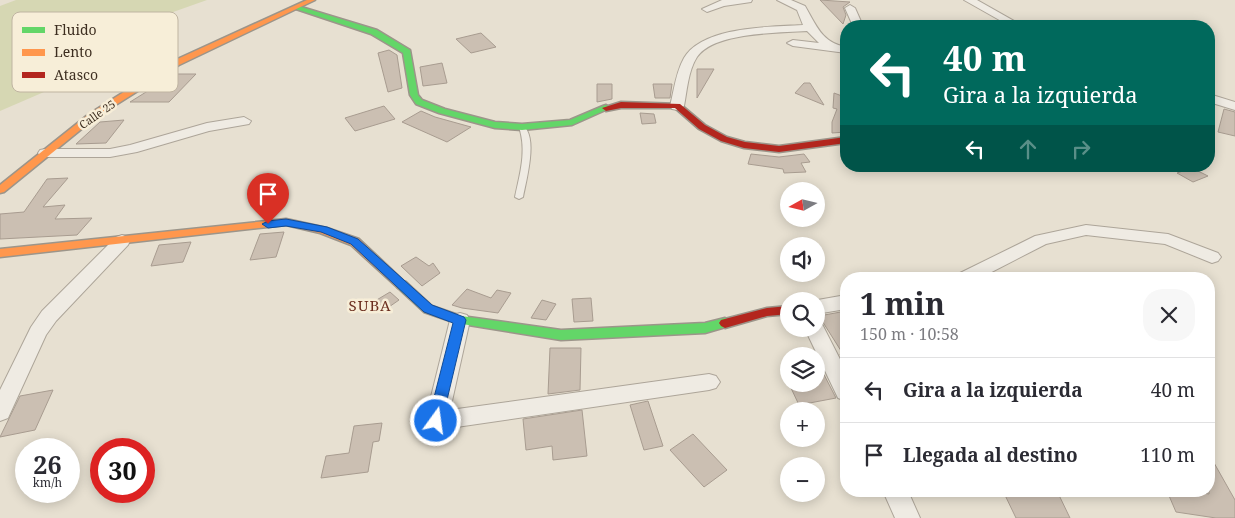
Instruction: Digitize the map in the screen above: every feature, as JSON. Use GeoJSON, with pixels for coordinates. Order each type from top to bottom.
{"type":"FeatureCollection","features":[{"type":"Feature","properties":{"kind":"street","name":"Calle 25"},"geometry":{"type":"LineString","coordinates":[[178,62],[312,0]]}},
{"type":"Feature","properties":{"kind":"street"},"geometry":{"type":"LineString","coordinates":[[706,9],[722,3],[747,0]]}},
{"type":"Feature","properties":{"kind":"street"},"geometry":{"type":"LineString","coordinates":[[782,0],[802,8],[810,28],[831,48]]}},
{"type":"Feature","properties":{"kind":"street"},"geometry":{"type":"LineString","coordinates":[[970,0],[1007,20]]}},
{"type":"Feature","properties":{"kind":"street"},"geometry":{"type":"LineString","coordinates":[[298,8],[374,32],[407,52],[414,96],[419,102],[442,111],[495,126],[522,127],[572,122],[608,107],[677,106],[702,127],[724,140],[744,145],[779,149],[840,141]]}},
{"type":"Feature","properties":{"kind":"street"},"geometry":{"type":"LineString","coordinates":[[850,8],[855,20]]}},
{"type":"Feature","properties":{"kind":"street"},"geometry":{"type":"LineString","coordinates":[[677,106],[690,57],[699,46],[735,34],[810,28]]}},
{"type":"Feature","properties":{"kind":"street"},"geometry":{"type":"LineString","coordinates":[[793,43],[840,49]]}},
{"type":"Feature","properties":{"kind":"street","name":"Calle 25"},"geometry":{"type":"LineString","coordinates":[[0,190],[92,116],[130,92]]}},
{"type":"Feature","properties":{"kind":"street"},"geometry":{"type":"LineString","coordinates":[[1215,100],[1235,106]]}},
{"type":"Feature","properties":{"kind":"street"},"geometry":{"type":"LineString","coordinates":[[46,153],[110,153],[132,149],[207,127],[244,121]]}},
{"type":"Feature","properties":{"kind":"street"},"geometry":{"type":"LineString","coordinates":[[0,176],[17,176]]}},
{"type":"Feature","properties":{"kind":"street"},"geometry":{"type":"LineString","coordinates":[[0,253],[286,222],[323,230],[354,242],[428,309],[460,320],[561,335],[705,328],[767,312],[780,311]]}},
{"type":"Feature","properties":{"kind":"street"},"geometry":{"type":"LineString","coordinates":[[976,272],[1041,240],[1086,230],[1168,239],[1212,257]]}},
{"type":"Feature","properties":{"kind":"street"},"geometry":{"type":"LineString","coordinates":[[0,412],[38,332],[49,316],[122,241]]}},
{"type":"Feature","properties":{"kind":"street"},"geometry":{"type":"LineString","coordinates":[[825,306],[840,303]]}},
{"type":"Feature","properties":{"kind":"street"},"geometry":{"type":"LineString","coordinates":[[460,320],[436,421],[709,382]]}},
{"type":"Feature","properties":{"kind":"street"},"geometry":{"type":"LineString","coordinates":[[819,337],[840,380]]}},
{"type":"Feature","properties":{"kind":"street"},"geometry":{"type":"LineString","coordinates":[[898,497],[908,518]]}},
{"type":"Feature","properties":{"kind":"lane"},"geometry":{"type":"LineString","coordinates":[[519,197],[529,149],[528,138],[522,127]]}},
{"type":"Feature","properties":{"kind":"green space"},"geometry":{"type":"Polygon","coordinates":[[[16,0],[207,0],[173,12],[12,12],[12,92],[44,92],[0,111],[0,6],[16,0]]]}},
{"type":"Feature","properties":{"kind":"building"},"geometry":{"type":"Polygon","coordinates":[[[820,0],[850,2],[843,7],[846,15],[844,20],[840,21],[820,0]]]}},
{"type":"Feature","properties":{"kind":"building"},"geometry":{"type":"Polygon","coordinates":[[[481,33],[496,47],[471,53],[456,39],[481,33]]]}},
{"type":"Feature","properties":{"kind":"building"},"geometry":{"type":"Polygon","coordinates":[[[389,50],[397,55],[402,88],[388,92],[378,53],[389,50]]]}},
{"type":"Feature","properties":{"kind":"building"},"geometry":{"type":"Polygon","coordinates":[[[442,63],[447,83],[423,86],[420,67],[442,63]]]}},
{"type":"Feature","properties":{"kind":"building"},"geometry":{"type":"Polygon","coordinates":[[[697,69],[714,69],[697,98],[697,69]]]}},
{"type":"Feature","properties":{"kind":"building"},"geometry":{"type":"Polygon","coordinates":[[[178,74],[196,74],[169,102],[130,102],[146,92],[178,92],[178,74]]]}},
{"type":"Feature","properties":{"kind":"building"},"geometry":{"type":"Polygon","coordinates":[[[804,83],[810,83],[824,105],[795,93],[804,83]]]}},
{"type":"Feature","properties":{"kind":"building"},"geometry":{"type":"Polygon","coordinates":[[[597,84],[612,84],[612,99],[597,102],[597,84]]]}},
{"type":"Feature","properties":{"kind":"building"},"geometry":{"type":"Polygon","coordinates":[[[653,84],[672,84],[670,98],[655,98],[653,84]]]}},
{"type":"Feature","properties":{"kind":"building"},"geometry":{"type":"Polygon","coordinates":[[[834,93],[840,95],[840,132],[832,133],[832,122],[837,109],[833,108],[834,93]]]}},
{"type":"Feature","properties":{"kind":"building"},"geometry":{"type":"Polygon","coordinates":[[[384,106],[395,119],[355,131],[345,118],[384,106]]]}},
{"type":"Feature","properties":{"kind":"building"},"geometry":{"type":"Polygon","coordinates":[[[1224,109],[1235,112],[1235,136],[1218,132],[1224,109]]]}},
{"type":"Feature","properties":{"kind":"building"},"geometry":{"type":"Polygon","coordinates":[[[421,111],[471,127],[447,142],[402,122],[421,111]]]}},
{"type":"Feature","properties":{"kind":"building"},"geometry":{"type":"Polygon","coordinates":[[[640,113],[654,114],[656,123],[642,124],[640,113]]]}},
{"type":"Feature","properties":{"kind":"building"},"geometry":{"type":"Polygon","coordinates":[[[124,120],[106,143],[76,144],[100,122],[124,120]]]}},
{"type":"Feature","properties":{"kind":"building"},"geometry":{"type":"Polygon","coordinates":[[[751,154],[779,157],[804,154],[810,162],[801,163],[806,172],[784,173],[783,169],[748,164],[751,154]]]}},
{"type":"Feature","properties":{"kind":"building"},"geometry":{"type":"Polygon","coordinates":[[[1200,172],[1208,176],[1193,182],[1177,173],[1200,172]]]}},
{"type":"Feature","properties":{"kind":"building"},"geometry":{"type":"Polygon","coordinates":[[[68,178],[43,207],[65,205],[55,219],[92,218],[77,235],[0,239],[0,214],[24,212],[47,179],[68,178]]]}},
{"type":"Feature","properties":{"kind":"building"},"geometry":{"type":"Polygon","coordinates":[[[284,232],[276,257],[250,260],[260,234],[284,232]]]}},
{"type":"Feature","properties":{"kind":"building"},"geometry":{"type":"Polygon","coordinates":[[[191,242],[183,262],[151,266],[159,245],[191,242]]]}},
{"type":"Feature","properties":{"kind":"building"},"geometry":{"type":"Polygon","coordinates":[[[416,257],[429,266],[433,263],[440,273],[422,286],[401,266],[416,257]]]}},
{"type":"Feature","properties":{"kind":"building"},"geometry":{"type":"Polygon","coordinates":[[[467,289],[491,298],[497,290],[511,293],[498,313],[452,305],[467,289]]]}},
{"type":"Feature","properties":{"kind":"building"},"geometry":{"type":"Polygon","coordinates":[[[390,292],[399,300],[386,309],[375,301],[390,292]]]}},
{"type":"Feature","properties":{"kind":"building"},"geometry":{"type":"Polygon","coordinates":[[[591,298],[593,321],[574,322],[572,299],[591,298]]]}},
{"type":"Feature","properties":{"kind":"building"},"geometry":{"type":"Polygon","coordinates":[[[542,300],[556,304],[546,320],[531,318],[542,300]]]}},
{"type":"Feature","properties":{"kind":"building"},"geometry":{"type":"Polygon","coordinates":[[[840,312],[840,349],[825,326],[825,315],[840,312]]]}},
{"type":"Feature","properties":{"kind":"building"},"geometry":{"type":"Polygon","coordinates":[[[550,348],[581,348],[580,390],[548,394],[550,348]]]}},
{"type":"Feature","properties":{"kind":"building"},"geometry":{"type":"Polygon","coordinates":[[[825,377],[836,398],[815,402],[798,402],[793,392],[825,392],[825,377]]]}},
{"type":"Feature","properties":{"kind":"building"},"geometry":{"type":"Polygon","coordinates":[[[53,390],[35,430],[0,437],[20,396],[53,390]]]}},
{"type":"Feature","properties":{"kind":"building"},"geometry":{"type":"Polygon","coordinates":[[[648,401],[663,446],[644,450],[630,405],[648,401]]]}},
{"type":"Feature","properties":{"kind":"building"},"geometry":{"type":"Polygon","coordinates":[[[582,410],[587,456],[553,460],[552,446],[526,450],[523,419],[582,410]]]}},
{"type":"Feature","properties":{"kind":"building"},"geometry":{"type":"Polygon","coordinates":[[[382,423],[379,441],[373,442],[368,472],[321,478],[326,456],[349,453],[354,426],[382,423]]]}},
{"type":"Feature","properties":{"kind":"building"},"geometry":{"type":"Polygon","coordinates":[[[693,434],[727,470],[704,487],[670,450],[693,434]]]}},
{"type":"Feature","properties":{"kind":"building"},"geometry":{"type":"Polygon","coordinates":[[[1215,465],[1235,500],[1235,518],[1216,518],[1176,512],[1170,497],[1215,497],[1215,465]]]}},
{"type":"Feature","properties":{"kind":"building"},"geometry":{"type":"Polygon","coordinates":[[[1006,497],[1060,497],[1070,518],[1016,518],[1006,497]]]}},
{"type":"Feature","properties":{"kind":"traffic: fast"},"geometry":{"type":"LineString","coordinates":[[298,8],[374,32],[407,52],[414,95],[419,102],[442,111],[495,125],[522,127],[572,122],[606,108]]}},
{"type":"Feature","properties":{"kind":"traffic: fast"},"geometry":{"type":"LineString","coordinates":[[402,285],[428,309],[460,320],[561,335],[705,328],[725,323]]}},
{"type":"Feature","properties":{"kind":"traffic: slow"},"geometry":{"type":"LineString","coordinates":[[178,62],[312,0]]}},
{"type":"Feature","properties":{"kind":"traffic: slow"},"geometry":{"type":"LineString","coordinates":[[0,190],[92,116],[130,92]]}},
{"type":"Feature","properties":{"kind":"traffic: slow"},"geometry":{"type":"LineString","coordinates":[[0,253],[286,222],[323,230],[355,242],[402,285]]}},
{"type":"Feature","properties":{"kind":"traffic: jam"},"geometry":{"type":"LineString","coordinates":[[606,108],[621,105],[677,106],[702,127],[724,139],[744,145],[779,149],[840,141]]}},
{"type":"Feature","properties":{"kind":"traffic: jam"},"geometry":{"type":"LineString","coordinates":[[725,323],[767,312],[780,311]]}},
{"type":"Feature","properties":{"kind":"district","name":"SUBA"},"geometry":{"type":"Point","coordinates":[370,305]}},
{"type":"Feature","properties":{"kind":"route"},"geometry":{"type":"LineString","coordinates":[[268,224],[286,222],[323,230],[354,242],[428,309],[460,320],[436,421]]}}]}
